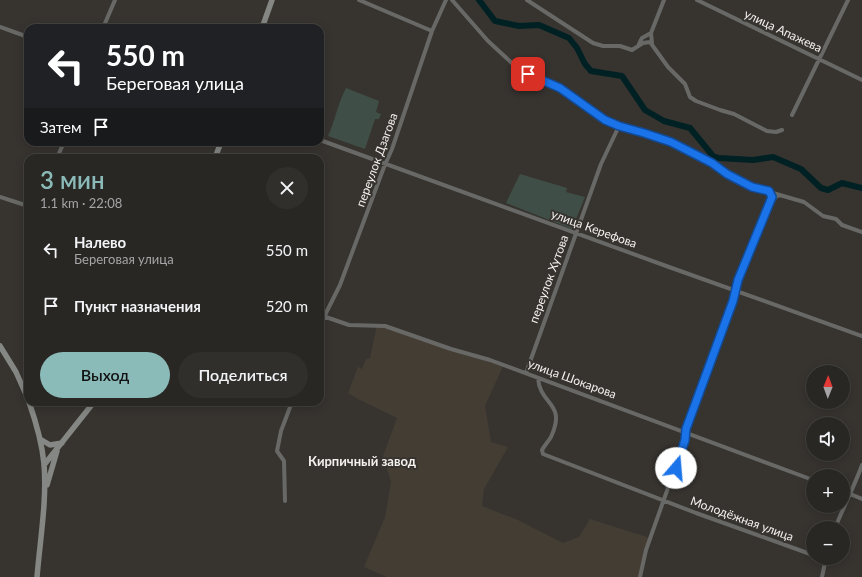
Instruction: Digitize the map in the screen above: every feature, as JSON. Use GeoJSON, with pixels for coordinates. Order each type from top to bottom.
{"type":"FeatureCollection","features":[{"type":"Feature","properties":{"kind":"street"},"geometry":{"type":"LineString","coordinates":[[105,24],[115,0]]}},
{"type":"Feature","properties":{"kind":"street"},"geometry":{"type":"LineString","coordinates":[[263,24],[272,0]]}},
{"type":"Feature","properties":{"kind":"street"},"geometry":{"type":"LineString","coordinates":[[359,0],[432,31]]}},
{"type":"Feature","properties":{"kind":"street","name":"переулок Дзагова"},"geometry":{"type":"LineString","coordinates":[[324,314],[334,301],[340,286],[408,104],[432,31],[446,0]]}},
{"type":"Feature","properties":{"kind":"street"},"geometry":{"type":"LineString","coordinates":[[452,0],[488,40],[514,65],[530,75],[560,88],[596,115],[619,126],[671,142],[712,163],[727,174],[752,187],[804,202],[824,216],[836,219],[842,225],[862,232]]}},
{"type":"Feature","properties":{"kind":"street"},"geometry":{"type":"LineString","coordinates":[[527,0],[597,45],[620,46],[632,50],[645,42],[652,43]]}},
{"type":"Feature","properties":{"kind":"street"},"geometry":{"type":"LineString","coordinates":[[664,0],[651,33],[652,43],[668,67],[685,84],[689,96],[696,101],[734,114],[767,131],[776,132],[782,130]]}},
{"type":"Feature","properties":{"kind":"street","name":"улица Апажева"},"geometry":{"type":"LineString","coordinates":[[697,0],[747,26],[862,80]]}},
{"type":"Feature","properties":{"kind":"street"},"geometry":{"type":"LineString","coordinates":[[792,115],[797,101],[820,59],[848,0]]}},
{"type":"Feature","properties":{"kind":"street"},"geometry":{"type":"LineString","coordinates":[[0,27],[24,36]]}},
{"type":"Feature","properties":{"kind":"street"},"geometry":{"type":"LineString","coordinates":[[638,46],[642,38],[651,33]]}},
{"type":"Feature","properties":{"kind":"street","name":"переулок Хутова"},"geometry":{"type":"LineString","coordinates":[[526,373],[601,164],[619,126]]}},
{"type":"Feature","properties":{"kind":"street","name":"улица Керефова"},"geometry":{"type":"LineString","coordinates":[[324,141],[862,336]]}},
{"type":"Feature","properties":{"kind":"street"},"geometry":{"type":"LineString","coordinates":[[769,191],[773,199]]}},
{"type":"Feature","properties":{"kind":"street"},"geometry":{"type":"LineString","coordinates":[[640,577],[646,550],[663,500],[676,468],[686,433],[756,233],[773,199],[779,195]]}},
{"type":"Feature","properties":{"kind":"street"},"geometry":{"type":"LineString","coordinates":[[0,197],[24,205]]}},
{"type":"Feature","properties":{"kind":"street","name":"улица Шокарова"},"geometry":{"type":"LineString","coordinates":[[324,317],[349,325],[385,326],[451,349],[490,360],[806,477]]}},
{"type":"Feature","properties":{"kind":"street"},"geometry":{"type":"LineString","coordinates":[[0,346],[16,372],[24,391]]}},
{"type":"Feature","properties":{"kind":"street","name":"Молодёжная улица"},"geometry":{"type":"LineString","coordinates":[[538,378],[540,388],[554,408],[557,416],[553,432],[548,442],[542,449],[542,453],[663,500],[806,552]]}},
{"type":"Feature","properties":{"kind":"street"},"geometry":{"type":"LineString","coordinates":[[30,406],[40,439],[44,465],[44,497],[37,577]]}},
{"type":"Feature","properties":{"kind":"street"},"geometry":{"type":"LineString","coordinates":[[44,465],[91,406]]}},
{"type":"Feature","properties":{"kind":"street"},"geometry":{"type":"LineString","coordinates":[[285,501],[284,460],[277,451],[281,431],[290,406]]}},
{"type":"Feature","properties":{"kind":"street"},"geometry":{"type":"LineString","coordinates":[[40,439],[50,444],[62,443]]}},
{"type":"Feature","properties":{"kind":"street"},"geometry":{"type":"LineString","coordinates":[[44,497],[56,451]]}},
{"type":"Feature","properties":{"kind":"street"},"geometry":{"type":"LineString","coordinates":[[862,465],[850,494],[862,498]]}},
{"type":"Feature","properties":{"kind":"street"},"geometry":{"type":"LineString","coordinates":[[822,577],[824,565]]}},
{"type":"Feature","properties":{"kind":"shaded area"},"geometry":{"type":"Polygon","coordinates":[[[377,325],[504,364],[485,406],[491,442],[508,447],[484,489],[482,506],[518,520],[563,543],[579,537],[590,519],[650,538],[640,577],[387,577],[364,567],[385,517],[391,482],[383,456],[397,418],[348,393],[358,367],[362,369],[366,359],[370,358],[377,325]]]}},
{"type":"Feature","properties":{"kind":"green space"},"geometry":{"type":"Polygon","coordinates":[[[346,88],[379,101],[376,112],[381,114],[379,119],[375,119],[365,149],[328,136],[346,88]]]}},
{"type":"Feature","properties":{"kind":"green space"},"geometry":{"type":"Polygon","coordinates":[[[520,174],[567,188],[566,192],[585,197],[572,229],[506,203],[520,174]]]}},
{"type":"Feature","properties":{"kind":"waterway"},"geometry":{"type":"LineString","coordinates":[[479,0],[495,21],[519,26],[539,25],[569,38],[591,71],[622,76],[645,110],[664,121],[690,128],[713,156],[719,158],[753,160],[773,157],[801,169],[821,188],[828,190],[842,183],[862,188]]}},
{"type":"Feature","properties":{"kind":"district","name":"Кирпичный завод"},"geometry":{"type":"Point","coordinates":[362,461]}},
{"type":"Feature","properties":{"kind":"route"},"geometry":{"type":"LineString","coordinates":[[528,74],[560,88],[599,117],[619,126],[650,134],[675,144],[712,163],[727,174],[752,187],[769,191],[773,199],[760,224],[738,280],[733,301],[719,342],[704,378],[686,429],[686,437],[676,468]]}}]}
